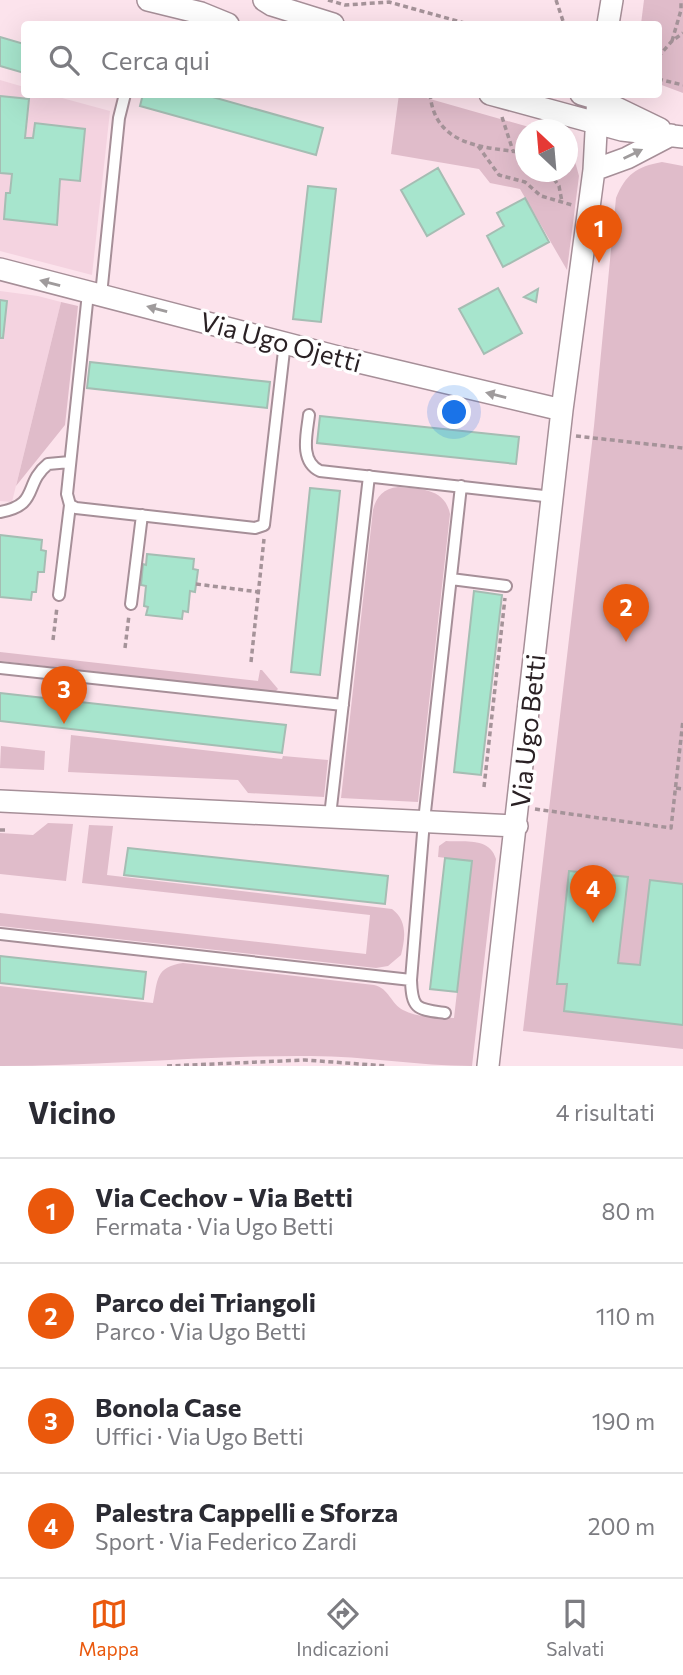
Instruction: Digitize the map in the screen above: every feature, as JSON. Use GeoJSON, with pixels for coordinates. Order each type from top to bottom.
{"type":"FeatureCollection","features":[{"type":"Feature","properties":{"kind":"street"},"geometry":{"type":"LineString","coordinates":[[148,0],[201,13],[221,21]]}},
{"type":"Feature","properties":{"kind":"street"},"geometry":{"type":"LineString","coordinates":[[201,13],[209,11],[220,0]]}},
{"type":"Feature","properties":{"kind":"street"},"geometry":{"type":"LineString","coordinates":[[264,0],[323,21]]}},
{"type":"Feature","properties":{"kind":"street"},"geometry":{"type":"LineString","coordinates":[[608,21],[612,0]]}},
{"type":"Feature","properties":{"kind":"street","name":"Via Ugo Betti"},"geometry":{"type":"LineString","coordinates":[[0,801],[424,821],[518,816],[562,410],[594,170],[597,123],[593,98]]}},
{"type":"Feature","properties":{"kind":"street"},"geometry":{"type":"LineString","coordinates":[[597,98],[677,136]]}},
{"type":"Feature","properties":{"kind":"street"},"geometry":{"type":"LineString","coordinates":[[495,103],[622,130],[677,136]]}},
{"type":"Feature","properties":{"kind":"street"},"geometry":{"type":"LineString","coordinates":[[594,170],[677,136]]}},
{"type":"Feature","properties":{"kind":"street","name":"Via Ugo Ojetti"},"geometry":{"type":"LineString","coordinates":[[0,270],[342,358],[562,410]]}},
{"type":"Feature","properties":{"kind":"street"},"geometry":{"type":"LineString","coordinates":[[488,1066],[518,816]]}},
{"type":"Feature","properties":{"kind":"lane"},"geometry":{"type":"LineString","coordinates":[[59,595],[70,505],[66,495],[70,462],[124,98]]}},
{"type":"Feature","properties":{"kind":"lane"},"geometry":{"type":"LineString","coordinates":[[70,505],[76,508],[255,528],[264,525],[285,342]]}},
{"type":"Feature","properties":{"kind":"lane"},"geometry":{"type":"LineString","coordinates":[[309,415],[306,454],[314,468],[320,471],[553,496]]}},
{"type":"Feature","properties":{"kind":"lane"},"geometry":{"type":"LineString","coordinates":[[0,512],[23,504],[29,497],[37,475],[48,464],[70,462]]}},
{"type":"Feature","properties":{"kind":"lane"},"geometry":{"type":"LineString","coordinates":[[330,816],[369,476]]}},
{"type":"Feature","properties":{"kind":"lane"},"geometry":{"type":"LineString","coordinates":[[445,1013],[415,1006],[411,998],[411,980],[424,821],[461,486]]}},
{"type":"Feature","properties":{"kind":"lane"},"geometry":{"type":"LineString","coordinates":[[131,604],[142,515]]}},
{"type":"Feature","properties":{"kind":"lane"},"geometry":{"type":"LineString","coordinates":[[451,579],[506,586]]}},
{"type":"Feature","properties":{"kind":"lane"},"geometry":{"type":"LineString","coordinates":[[0,668],[343,705]]}},
{"type":"Feature","properties":{"kind":"lane"},"geometry":{"type":"LineString","coordinates":[[0,934],[411,980]]}},
{"type":"Feature","properties":{"kind":"path"},"geometry":{"type":"LineString","coordinates":[[328,0],[345,5],[389,2],[457,21]]}},
{"type":"Feature","properties":{"kind":"path"},"geometry":{"type":"LineString","coordinates":[[556,0],[563,21]]}},
{"type":"Feature","properties":{"kind":"path"},"geometry":{"type":"LineString","coordinates":[[673,41],[681,0]]}},
{"type":"Feature","properties":{"kind":"path"},"geometry":{"type":"LineString","coordinates":[[662,54],[683,33]]}},
{"type":"Feature","properties":{"kind":"path"},"geometry":{"type":"LineString","coordinates":[[662,80],[683,85]]}},
{"type":"Feature","properties":{"kind":"path"},"geometry":{"type":"LineString","coordinates":[[431,98],[432,107],[447,131],[461,141],[513,151],[495,103]]}},
{"type":"Feature","properties":{"kind":"path"},"geometry":{"type":"LineString","coordinates":[[478,146],[499,175],[525,182],[541,196],[572,205]]}},
{"type":"Feature","properties":{"kind":"path"},"geometry":{"type":"LineString","coordinates":[[556,182],[562,202]]}},
{"type":"Feature","properties":{"kind":"path"},"geometry":{"type":"LineString","coordinates":[[560,434],[683,448]]}},
{"type":"Feature","properties":{"kind":"path"},"geometry":{"type":"LineString","coordinates":[[251,662],[264,525]]}},
{"type":"Feature","properties":{"kind":"path"},"geometry":{"type":"LineString","coordinates":[[196,584],[259,592]]}},
{"type":"Feature","properties":{"kind":"path"},"geometry":{"type":"LineString","coordinates":[[484,787],[506,586]]}},
{"type":"Feature","properties":{"kind":"path"},"geometry":{"type":"LineString","coordinates":[[53,640],[59,595]]}},
{"type":"Feature","properties":{"kind":"path"},"geometry":{"type":"LineString","coordinates":[[125,648],[131,604]]}},
{"type":"Feature","properties":{"kind":"path"},"geometry":{"type":"LineString","coordinates":[[518,816],[671,828],[683,720]]}},
{"type":"Feature","properties":{"kind":"path"},"geometry":{"type":"LineString","coordinates":[[676,788],[683,789]]}},
{"type":"Feature","properties":{"kind":"path"},"geometry":{"type":"LineString","coordinates":[[0,830],[6,830]]}},
{"type":"Feature","properties":{"kind":"path"},"geometry":{"type":"LineString","coordinates":[[167,1066],[305,1060],[386,1066]]}},
{"type":"Feature","properties":{"kind":"shaded area"},"geometry":{"type":"Polygon","coordinates":[[[644,0],[683,0],[683,93],[662,85],[662,21],[641,21],[644,0]]]}},
{"type":"Feature","properties":{"kind":"shaded area"},"geometry":{"type":"Polygon","coordinates":[[[0,80],[21,86],[21,98],[62,98],[110,111],[92,275],[0,251],[0,80]]]}},
{"type":"Feature","properties":{"kind":"shaded area"},"geometry":{"type":"Polygon","coordinates":[[[398,98],[427,98],[515,123],[515,182],[578,182],[578,172],[579,176],[567,270],[520,189],[490,183],[479,169],[391,154],[398,98]]]}},
{"type":"Feature","properties":{"kind":"shaded area"},"geometry":{"type":"Polygon","coordinates":[[[662,162],[683,166],[683,1049],[523,1031],[594,426],[616,198],[633,173],[645,166],[662,162]]]}},
{"type":"Feature","properties":{"kind":"shaded area"},"geometry":{"type":"Polygon","coordinates":[[[0,291],[61,302],[12,502],[0,501],[0,291]]]}},
{"type":"Feature","properties":{"kind":"shaded area"},"geometry":{"type":"Polygon","coordinates":[[[61,302],[78,306],[65,425],[16,486],[61,302]]]}},
{"type":"Feature","properties":{"kind":"shaded area"},"geometry":{"type":"Polygon","coordinates":[[[398,487],[430,491],[443,499],[450,514],[418,802],[341,798],[373,510],[381,494],[398,487]]]}},
{"type":"Feature","properties":{"kind":"shaded area"},"geometry":{"type":"Polygon","coordinates":[[[0,652],[258,681],[262,670],[278,689],[275,692],[0,661],[0,652]]]}},
{"type":"Feature","properties":{"kind":"shaded area"},"geometry":{"type":"Polygon","coordinates":[[[71,735],[282,759],[283,756],[328,760],[324,797],[248,793],[238,780],[68,772],[71,735]]]}},
{"type":"Feature","properties":{"kind":"shaded area"},"geometry":{"type":"Polygon","coordinates":[[[1,746],[45,751],[44,770],[0,768],[1,746]]]}},
{"type":"Feature","properties":{"kind":"shaded area"},"geometry":{"type":"Polygon","coordinates":[[[48,823],[73,824],[66,881],[0,874],[0,833],[33,835],[48,823]]]}},
{"type":"Feature","properties":{"kind":"shaded area"},"geometry":{"type":"Polygon","coordinates":[[[89,825],[113,826],[107,875],[392,909],[403,925],[401,955],[388,966],[376,968],[0,926],[0,913],[366,954],[370,915],[82,883],[89,825]]]}},
{"type":"Feature","properties":{"kind":"shaded area"},"geometry":{"type":"Polygon","coordinates":[[[446,841],[482,844],[493,852],[496,859],[472,1066],[311,1056],[0,1066],[0,986],[153,1003],[159,976],[167,968],[183,963],[374,985],[383,989],[399,1007],[409,1013],[454,1018],[472,861],[438,857],[439,846],[446,841]]]}},
{"type":"Feature","properties":{"kind":"building"},"geometry":{"type":"Polygon","coordinates":[[[0,37],[21,43],[21,72],[0,66],[0,37]]]}},
{"type":"Feature","properties":{"kind":"building"},"geometry":{"type":"Polygon","coordinates":[[[0,96],[29,99],[25,138],[33,138],[35,123],[85,129],[80,181],[60,179],[57,225],[4,219],[6,193],[10,193],[12,174],[0,173],[0,96]]]}},
{"type":"Feature","properties":{"kind":"building"},"geometry":{"type":"Polygon","coordinates":[[[142,98],[216,98],[323,128],[316,155],[140,106],[142,98]]]}},
{"type":"Feature","properties":{"kind":"building"},"geometry":{"type":"Polygon","coordinates":[[[438,168],[464,214],[427,236],[401,190],[438,168]]]}},
{"type":"Feature","properties":{"kind":"building"},"geometry":{"type":"Polygon","coordinates":[[[308,186],[336,189],[321,322],[293,319],[308,186]]]}},
{"type":"Feature","properties":{"kind":"building"},"geometry":{"type":"Polygon","coordinates":[[[525,198],[549,242],[503,267],[487,236],[504,226],[497,213],[525,198]]]}},
{"type":"Feature","properties":{"kind":"building"},"geometry":{"type":"Polygon","coordinates":[[[498,288],[522,333],[484,354],[459,309],[498,288]]]}},
{"type":"Feature","properties":{"kind":"building"},"geometry":{"type":"Polygon","coordinates":[[[538,289],[536,302],[524,297],[538,289]]]}},
{"type":"Feature","properties":{"kind":"building"},"geometry":{"type":"Polygon","coordinates":[[[0,300],[7,301],[3,338],[0,338],[0,300]]]}},
{"type":"Feature","properties":{"kind":"building"},"geometry":{"type":"Polygon","coordinates":[[[90,362],[270,382],[267,408],[87,388],[90,362]]]}},
{"type":"Feature","properties":{"kind":"building"},"geometry":{"type":"Polygon","coordinates":[[[320,416],[519,437],[516,464],[317,443],[320,416]]]}},
{"type":"Feature","properties":{"kind":"building"},"geometry":{"type":"Polygon","coordinates":[[[310,488],[340,491],[320,675],[291,672],[310,488]]]}},
{"type":"Feature","properties":{"kind":"building"},"geometry":{"type":"Polygon","coordinates":[[[0,535],[42,540],[41,550],[46,551],[44,572],[38,572],[36,592],[32,592],[31,600],[0,597],[0,535]]]}},
{"type":"Feature","properties":{"kind":"building"},"geometry":{"type":"Polygon","coordinates":[[[147,554],[194,559],[193,569],[198,570],[195,592],[190,591],[188,612],[183,611],[182,619],[146,615],[146,586],[141,585],[147,554]]]}},
{"type":"Feature","properties":{"kind":"building"},"geometry":{"type":"Polygon","coordinates":[[[474,591],[502,595],[481,775],[454,772],[474,591]]]}},
{"type":"Feature","properties":{"kind":"building"},"geometry":{"type":"Polygon","coordinates":[[[0,693],[286,725],[282,753],[0,721],[0,693]]]}},
{"type":"Feature","properties":{"kind":"building"},"geometry":{"type":"Polygon","coordinates":[[[128,848],[388,876],[385,904],[124,875],[128,848]]]}},
{"type":"Feature","properties":{"kind":"building"},"geometry":{"type":"Polygon","coordinates":[[[445,858],[472,861],[457,992],[430,989],[445,858]]]}},
{"type":"Feature","properties":{"kind":"building"},"geometry":{"type":"Polygon","coordinates":[[[569,871],[628,877],[618,963],[640,965],[650,880],[683,884],[683,1025],[564,1011],[567,984],[557,984],[569,871]]]}},
{"type":"Feature","properties":{"kind":"building"},"geometry":{"type":"Polygon","coordinates":[[[0,956],[146,972],[143,999],[0,983],[0,956]]]}},
{"type":"Feature","properties":{"kind":"place","name":"Via Cechov - Via Betti"},"geometry":{"type":"Point","coordinates":[599,263]}},
{"type":"Feature","properties":{"kind":"place","name":"Parco dei Triangoli"},"geometry":{"type":"Point","coordinates":[626,642]}},
{"type":"Feature","properties":{"kind":"place","name":"Bonola Case"},"geometry":{"type":"Point","coordinates":[64,724]}},
{"type":"Feature","properties":{"kind":"place","name":"Palestra Cappelli e Sforza"},"geometry":{"type":"Point","coordinates":[593,923]}}]}
